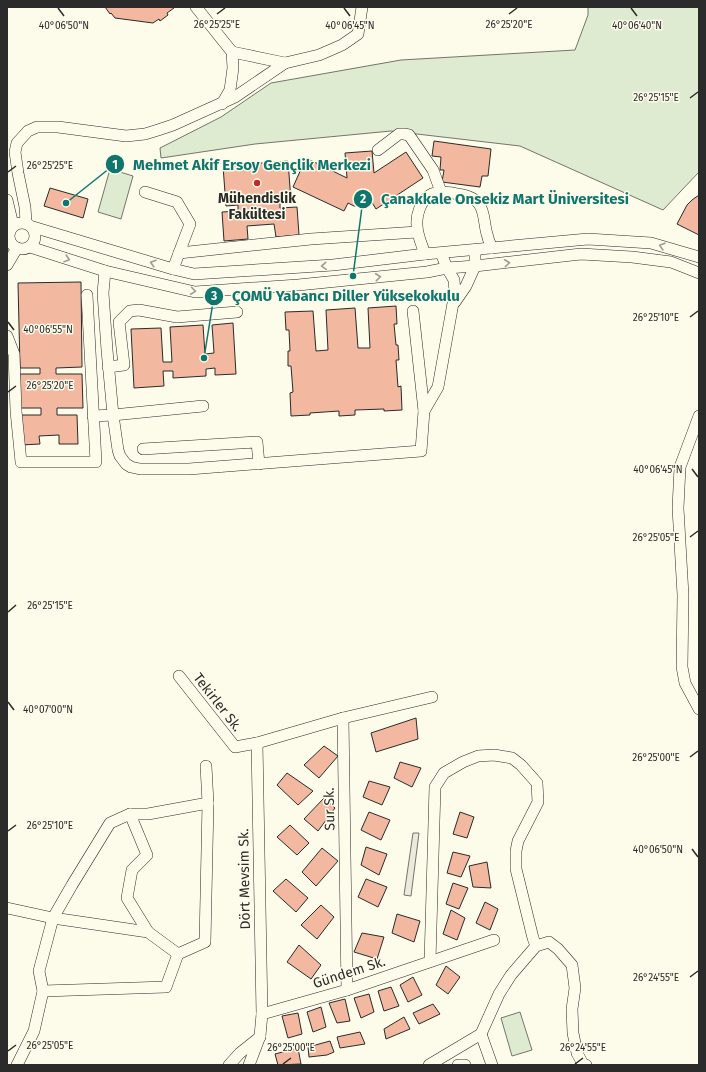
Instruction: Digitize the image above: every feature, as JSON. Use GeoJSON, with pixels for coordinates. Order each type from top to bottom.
{"type":"FeatureCollection","features":[{"type":"Feature","properties":{"kind":"street"},"geometry":{"type":"LineString","coordinates":[[196,7],[232,52],[233,68],[230,90],[222,104]]}},
{"type":"Feature","properties":{"kind":"street"},"geometry":{"type":"LineString","coordinates":[[30,247],[36,236],[30,225],[25,207],[15,152],[17,143],[28,131],[37,127],[76,129],[126,136],[145,134],[173,125],[235,98],[285,63],[320,55],[342,45],[358,34],[362,7]]}},
{"type":"Feature","properties":{"kind":"street"},"geometry":{"type":"LineString","coordinates":[[232,52],[285,63]]}},
{"type":"Feature","properties":{"kind":"street"},"geometry":{"type":"LineString","coordinates":[[378,150],[399,134],[409,136],[433,170],[441,192]]}},
{"type":"Feature","properties":{"kind":"street"},"geometry":{"type":"LineString","coordinates":[[145,192],[177,202],[190,224],[173,269]]}},
{"type":"Feature","properties":{"kind":"street"},"geometry":{"type":"LineString","coordinates":[[425,254],[417,232],[416,224],[419,212],[424,201],[430,194],[441,192],[467,196],[479,203],[492,248]]}},
{"type":"Feature","properties":{"kind":"street"},"geometry":{"type":"LineString","coordinates":[[7,200],[10,242],[17,248],[21,249],[30,247],[105,271],[195,292],[298,285],[581,254],[632,257],[671,262],[699,273]]}},
{"type":"Feature","properties":{"kind":"street"},"geometry":{"type":"LineString","coordinates":[[10,232],[17,223],[22,222],[173,269],[194,274],[333,265],[425,254],[588,239],[651,243],[699,257]]}},
{"type":"Feature","properties":{"kind":"street"},"geometry":{"type":"LineString","coordinates":[[179,252],[311,239],[417,232]]}},
{"type":"Feature","properties":{"kind":"street"},"geometry":{"type":"LineString","coordinates":[[7,264],[17,248]]}},
{"type":"Feature","properties":{"kind":"street"},"geometry":{"type":"LineString","coordinates":[[453,305],[466,286],[475,266],[475,250]]}},
{"type":"Feature","properties":{"kind":"street"},"geometry":{"type":"LineString","coordinates":[[424,411],[438,387],[455,292],[454,280],[446,268],[441,253]]}},
{"type":"Feature","properties":{"kind":"street"},"geometry":{"type":"LineString","coordinates":[[105,271],[103,293],[108,367],[118,450],[120,456],[126,464],[140,469],[189,469],[421,451],[424,411],[413,311]]}},
{"type":"Feature","properties":{"kind":"street"},"geometry":{"type":"LineString","coordinates":[[7,336],[14,354],[16,411],[21,462],[96,462],[87,295]]}},
{"type":"Feature","properties":{"kind":"street"},"geometry":{"type":"LineString","coordinates":[[108,367],[124,365],[119,322],[130,311],[139,310],[177,317],[237,312]]}},
{"type":"Feature","properties":{"kind":"street"},"geometry":{"type":"LineString","coordinates":[[93,416],[203,406]]}},
{"type":"Feature","properties":{"kind":"street"},"geometry":{"type":"LineString","coordinates":[[699,416],[680,467],[678,508],[683,595],[682,667],[685,684],[699,709]]}},
{"type":"Feature","properties":{"kind":"street"},"geometry":{"type":"LineString","coordinates":[[699,427],[684,469],[681,508],[686,594],[685,667],[688,683],[699,704]]}},
{"type":"Feature","properties":{"kind":"street"},"geometry":{"type":"LineString","coordinates":[[143,449],[257,442],[259,464]]}},
{"type":"Feature","properties":{"kind":"street","name":"Tekirler Sk."},"geometry":{"type":"LineString","coordinates":[[179,676],[234,747],[257,743]]}},
{"type":"Feature","properties":{"kind":"street"},"geometry":{"type":"LineString","coordinates":[[257,743],[343,718],[432,697]]}},
{"type":"Feature","properties":{"kind":"street","name":"Sur Sk."},"geometry":{"type":"LineString","coordinates":[[343,718],[347,990]]}},
{"type":"Feature","properties":{"kind":"street","name":"Dört Mevsim Sk."},"geometry":{"type":"LineString","coordinates":[[257,743],[262,1014]]}},
{"type":"Feature","properties":{"kind":"street"},"geometry":{"type":"LineString","coordinates":[[430,961],[435,787],[444,773],[463,762],[478,756],[494,755],[512,758],[522,765],[537,783],[538,802],[518,841],[516,851],[516,869],[536,946]]}},
{"type":"Feature","properties":{"kind":"street"},"geometry":{"type":"LineString","coordinates":[[43,991],[166,987],[178,954],[205,942],[208,803],[206,766]]}},
{"type":"Feature","properties":{"kind":"street"},"geometry":{"type":"LineString","coordinates":[[7,1061],[16,1065],[34,1031],[43,991],[39,971],[53,918],[110,823],[130,814],[148,814],[208,803]]}},
{"type":"Feature","properties":{"kind":"street"},"geometry":{"type":"LineString","coordinates":[[130,814],[147,855],[132,870],[127,898],[148,932],[178,954]]}},
{"type":"Feature","properties":{"kind":"street"},"geometry":{"type":"LineString","coordinates":[[7,908],[53,918],[148,932]]}},
{"type":"Feature","properties":{"kind":"street","name":"Gündem Sk."},"geometry":{"type":"LineString","coordinates":[[262,1014],[347,990],[494,940]]}},
{"type":"Feature","properties":{"kind":"street"},"geometry":{"type":"LineString","coordinates":[[429,1065],[481,1034],[499,994],[511,975],[536,946],[550,942],[572,965],[575,988],[572,1009],[573,1033],[577,1053],[583,1064],[586,1065]]}},
{"type":"Feature","properties":{"kind":"street"},"geometry":{"type":"LineString","coordinates":[[249,1065],[260,1036],[262,1014]]}},
{"type":"Feature","properties":{"kind":"street"},"geometry":{"type":"LineString","coordinates":[[481,1034],[492,1065]]}},
{"type":"Feature","properties":{"kind":"street"},"geometry":{"type":"LineString","coordinates":[[228,1065],[260,1036]]}},
{"type":"Feature","properties":{"kind":"street"},"geometry":{"type":"LineString","coordinates":[[458,1065],[465,1065]]}},
{"type":"Feature","properties":{"kind":"green space"},"geometry":{"type":"Polygon","coordinates":[[[588,7],[699,7],[699,172],[663,210],[520,146],[391,131],[255,144],[161,158],[160,148],[221,117],[271,83],[401,60],[575,50],[588,15],[588,7]]]}},
{"type":"Feature","properties":{"kind":"green space"},"geometry":{"type":"Polygon","coordinates":[[[110,169],[133,176],[121,219],[98,212],[110,169]]]}},
{"type":"Feature","properties":{"kind":"green space"},"geometry":{"type":"Polygon","coordinates":[[[520,1012],[532,1050],[512,1056],[501,1018],[520,1012]]]}},
{"type":"Feature","properties":{"kind":"shaded area"},"geometry":{"type":"Polygon","coordinates":[[[413,833],[419,833],[411,896],[404,895],[413,833]]]}},
{"type":"Feature","properties":{"kind":"building"},"geometry":{"type":"Polygon","coordinates":[[[105,7],[174,8],[160,21],[159,19],[153,23],[115,18],[105,7]]]}},
{"type":"Feature","properties":{"kind":"building"},"geometry":{"type":"Polygon","coordinates":[[[434,141],[491,149],[488,176],[482,176],[480,187],[442,182],[444,170],[440,170],[441,157],[432,156],[434,141]]]}},
{"type":"Feature","properties":{"kind":"building","name":"Mühendislik Fakültesi"},"geometry":{"type":"Polygon","coordinates":[[[372,151],[374,173],[406,152],[423,178],[376,209],[371,201],[365,205],[354,206],[348,203],[344,211],[293,187],[306,158],[347,178],[345,153],[372,151]]]}},
{"type":"Feature","properties":{"kind":"building","name":"Mühendislik Fakültesi"},"geometry":{"type":"Polygon","coordinates":[[[288,161],[291,201],[280,202],[280,208],[297,207],[299,235],[276,237],[274,224],[247,226],[248,239],[224,241],[222,212],[238,211],[238,205],[226,206],[223,166],[288,161]]]}},
{"type":"Feature","properties":{"kind":"building"},"geometry":{"type":"Polygon","coordinates":[[[50,188],[88,199],[83,218],[44,206],[50,188]]]}},
{"type":"Feature","properties":{"kind":"building"},"geometry":{"type":"Polygon","coordinates":[[[699,195],[699,235],[677,224],[687,205],[699,195]]]}},
{"type":"Feature","properties":{"kind":"building"},"geometry":{"type":"Polygon","coordinates":[[[81,282],[82,367],[56,368],[56,374],[82,374],[83,408],[57,408],[57,415],[77,415],[78,444],[59,444],[59,435],[39,436],[40,444],[21,445],[20,415],[41,415],[41,408],[20,408],[20,374],[40,374],[40,368],[20,368],[18,283],[81,282]]]}},
{"type":"Feature","properties":{"kind":"building"},"geometry":{"type":"Polygon","coordinates":[[[396,306],[397,324],[394,324],[399,360],[396,360],[398,387],[401,386],[402,410],[355,410],[355,415],[339,416],[339,411],[291,416],[290,393],[293,392],[291,366],[288,366],[288,351],[290,351],[289,330],[286,330],[285,312],[313,311],[316,351],[328,350],[326,310],[355,308],[358,348],[370,348],[368,308],[396,306]]]}},
{"type":"Feature","properties":{"kind":"building"},"geometry":{"type":"Polygon","coordinates":[[[233,323],[236,374],[215,375],[215,368],[206,369],[206,376],[173,378],[173,371],[163,371],[164,386],[134,388],[131,329],[161,328],[163,362],[172,362],[170,327],[203,325],[205,354],[214,353],[212,325],[233,323]]]}},
{"type":"Feature","properties":{"kind":"building"},"geometry":{"type":"Polygon","coordinates":[[[416,718],[418,739],[376,752],[371,733],[416,718]]]}},
{"type":"Feature","properties":{"kind":"building"},"geometry":{"type":"Polygon","coordinates":[[[324,746],[338,756],[319,778],[304,765],[324,746]]]}},
{"type":"Feature","properties":{"kind":"building"},"geometry":{"type":"Polygon","coordinates":[[[400,762],[421,768],[412,787],[394,778],[400,762]]]}},
{"type":"Feature","properties":{"kind":"building"},"geometry":{"type":"Polygon","coordinates":[[[287,773],[313,791],[298,805],[277,785],[287,773]]]}},
{"type":"Feature","properties":{"kind":"building"},"geometry":{"type":"Polygon","coordinates":[[[369,781],[390,787],[382,805],[363,797],[369,781]]]}},
{"type":"Feature","properties":{"kind":"building"},"geometry":{"type":"Polygon","coordinates":[[[324,798],[335,808],[318,831],[304,819],[324,798]]]}},
{"type":"Feature","properties":{"kind":"building"},"geometry":{"type":"Polygon","coordinates":[[[369,812],[390,820],[381,840],[361,830],[369,812]]]}},
{"type":"Feature","properties":{"kind":"building"},"geometry":{"type":"Polygon","coordinates":[[[460,812],[474,817],[467,838],[453,834],[460,812]]]}},
{"type":"Feature","properties":{"kind":"building"},"geometry":{"type":"Polygon","coordinates":[[[290,825],[309,843],[297,855],[277,837],[290,825]]]}},
{"type":"Feature","properties":{"kind":"building"},"geometry":{"type":"Polygon","coordinates":[[[366,847],[387,854],[379,875],[361,865],[366,847]]]}},
{"type":"Feature","properties":{"kind":"building"},"geometry":{"type":"Polygon","coordinates":[[[322,848],[338,861],[316,886],[302,872],[322,848]]]}},
{"type":"Feature","properties":{"kind":"building"},"geometry":{"type":"Polygon","coordinates":[[[453,852],[470,856],[461,877],[447,873],[453,852]]]}},
{"type":"Feature","properties":{"kind":"building"},"geometry":{"type":"Polygon","coordinates":[[[487,862],[491,888],[473,887],[469,866],[487,862]]]}},
{"type":"Feature","properties":{"kind":"building"},"geometry":{"type":"Polygon","coordinates":[[[286,879],[308,898],[296,912],[273,891],[286,879]]]}},
{"type":"Feature","properties":{"kind":"building"},"geometry":{"type":"Polygon","coordinates":[[[366,879],[387,887],[378,907],[358,897],[366,879]]]}},
{"type":"Feature","properties":{"kind":"building"},"geometry":{"type":"Polygon","coordinates":[[[453,883],[468,888],[459,909],[446,904],[453,883]]]}},
{"type":"Feature","properties":{"kind":"building"},"geometry":{"type":"Polygon","coordinates":[[[485,902],[498,909],[490,930],[476,923],[485,902]]]}},
{"type":"Feature","properties":{"kind":"building"},"geometry":{"type":"Polygon","coordinates":[[[321,905],[334,917],[317,939],[301,925],[321,905]]]}},
{"type":"Feature","properties":{"kind":"building"},"geometry":{"type":"Polygon","coordinates":[[[451,910],[465,918],[457,940],[443,934],[451,910]]]}},
{"type":"Feature","properties":{"kind":"building"},"geometry":{"type":"Polygon","coordinates":[[[397,914],[420,921],[414,942],[392,933],[397,914]]]}},
{"type":"Feature","properties":{"kind":"building"},"geometry":{"type":"Polygon","coordinates":[[[362,933],[384,937],[377,959],[354,952],[362,933]]]}},
{"type":"Feature","properties":{"kind":"building"},"geometry":{"type":"Polygon","coordinates":[[[299,945],[321,965],[311,979],[287,962],[299,945]]]}},
{"type":"Feature","properties":{"kind":"building"},"geometry":{"type":"Polygon","coordinates":[[[446,966],[460,977],[448,994],[436,985],[446,966]]]}},
{"type":"Feature","properties":{"kind":"building"},"geometry":{"type":"Polygon","coordinates":[[[413,977],[422,995],[408,1002],[400,985],[413,977]]]}},
{"type":"Feature","properties":{"kind":"building"},"geometry":{"type":"Polygon","coordinates":[[[391,987],[399,1006],[384,1011],[378,991],[391,987]]]}},
{"type":"Feature","properties":{"kind":"building"},"geometry":{"type":"Polygon","coordinates":[[[369,994],[374,1012],[361,1018],[354,998],[369,994]]]}},
{"type":"Feature","properties":{"kind":"building"},"geometry":{"type":"Polygon","coordinates":[[[345,999],[350,1021],[337,1023],[329,1003],[345,999]]]}},
{"type":"Feature","properties":{"kind":"building"},"geometry":{"type":"Polygon","coordinates":[[[433,1004],[440,1014],[419,1024],[413,1013],[433,1004]]]}},
{"type":"Feature","properties":{"kind":"building"},"geometry":{"type":"Polygon","coordinates":[[[321,1007],[326,1027],[313,1032],[307,1012],[321,1007]]]}},
{"type":"Feature","properties":{"kind":"building"},"geometry":{"type":"Polygon","coordinates":[[[298,1013],[302,1034],[288,1038],[282,1016],[298,1013]]]}},
{"type":"Feature","properties":{"kind":"building"},"geometry":{"type":"Polygon","coordinates":[[[404,1017],[410,1029],[386,1039],[384,1029],[404,1017]]]}},
{"type":"Feature","properties":{"kind":"building"},"geometry":{"type":"Polygon","coordinates":[[[360,1032],[365,1044],[340,1048],[337,1037],[360,1032]]]}},
{"type":"Feature","properties":{"kind":"building"},"geometry":{"type":"Polygon","coordinates":[[[330,1041],[334,1052],[327,1055],[309,1057],[308,1047],[330,1041]]]}},
{"type":"Feature","properties":{"kind":"building"},"geometry":{"type":"Polygon","coordinates":[[[298,1048],[301,1064],[278,1065],[275,1054],[298,1048]]]}},
{"type":"Feature","properties":{"kind":"place","name":"Mühendislik Fakültesi"},"geometry":{"type":"Point","coordinates":[257,183]}},
{"type":"Feature","properties":{"kind":"place","name":"Mehmet Akif Ersoy Gençlik Merkezi"},"geometry":{"type":"Point","coordinates":[66,203]}},
{"type":"Feature","properties":{"kind":"place","name":"Çanakkale Onsekiz Mart Üniversitesi"},"geometry":{"type":"Point","coordinates":[353,276]}},
{"type":"Feature","properties":{"kind":"place","name":"ÇOMÜ Yabancı Diller Yüksekokulu"},"geometry":{"type":"Point","coordinates":[204,358]}}]}
